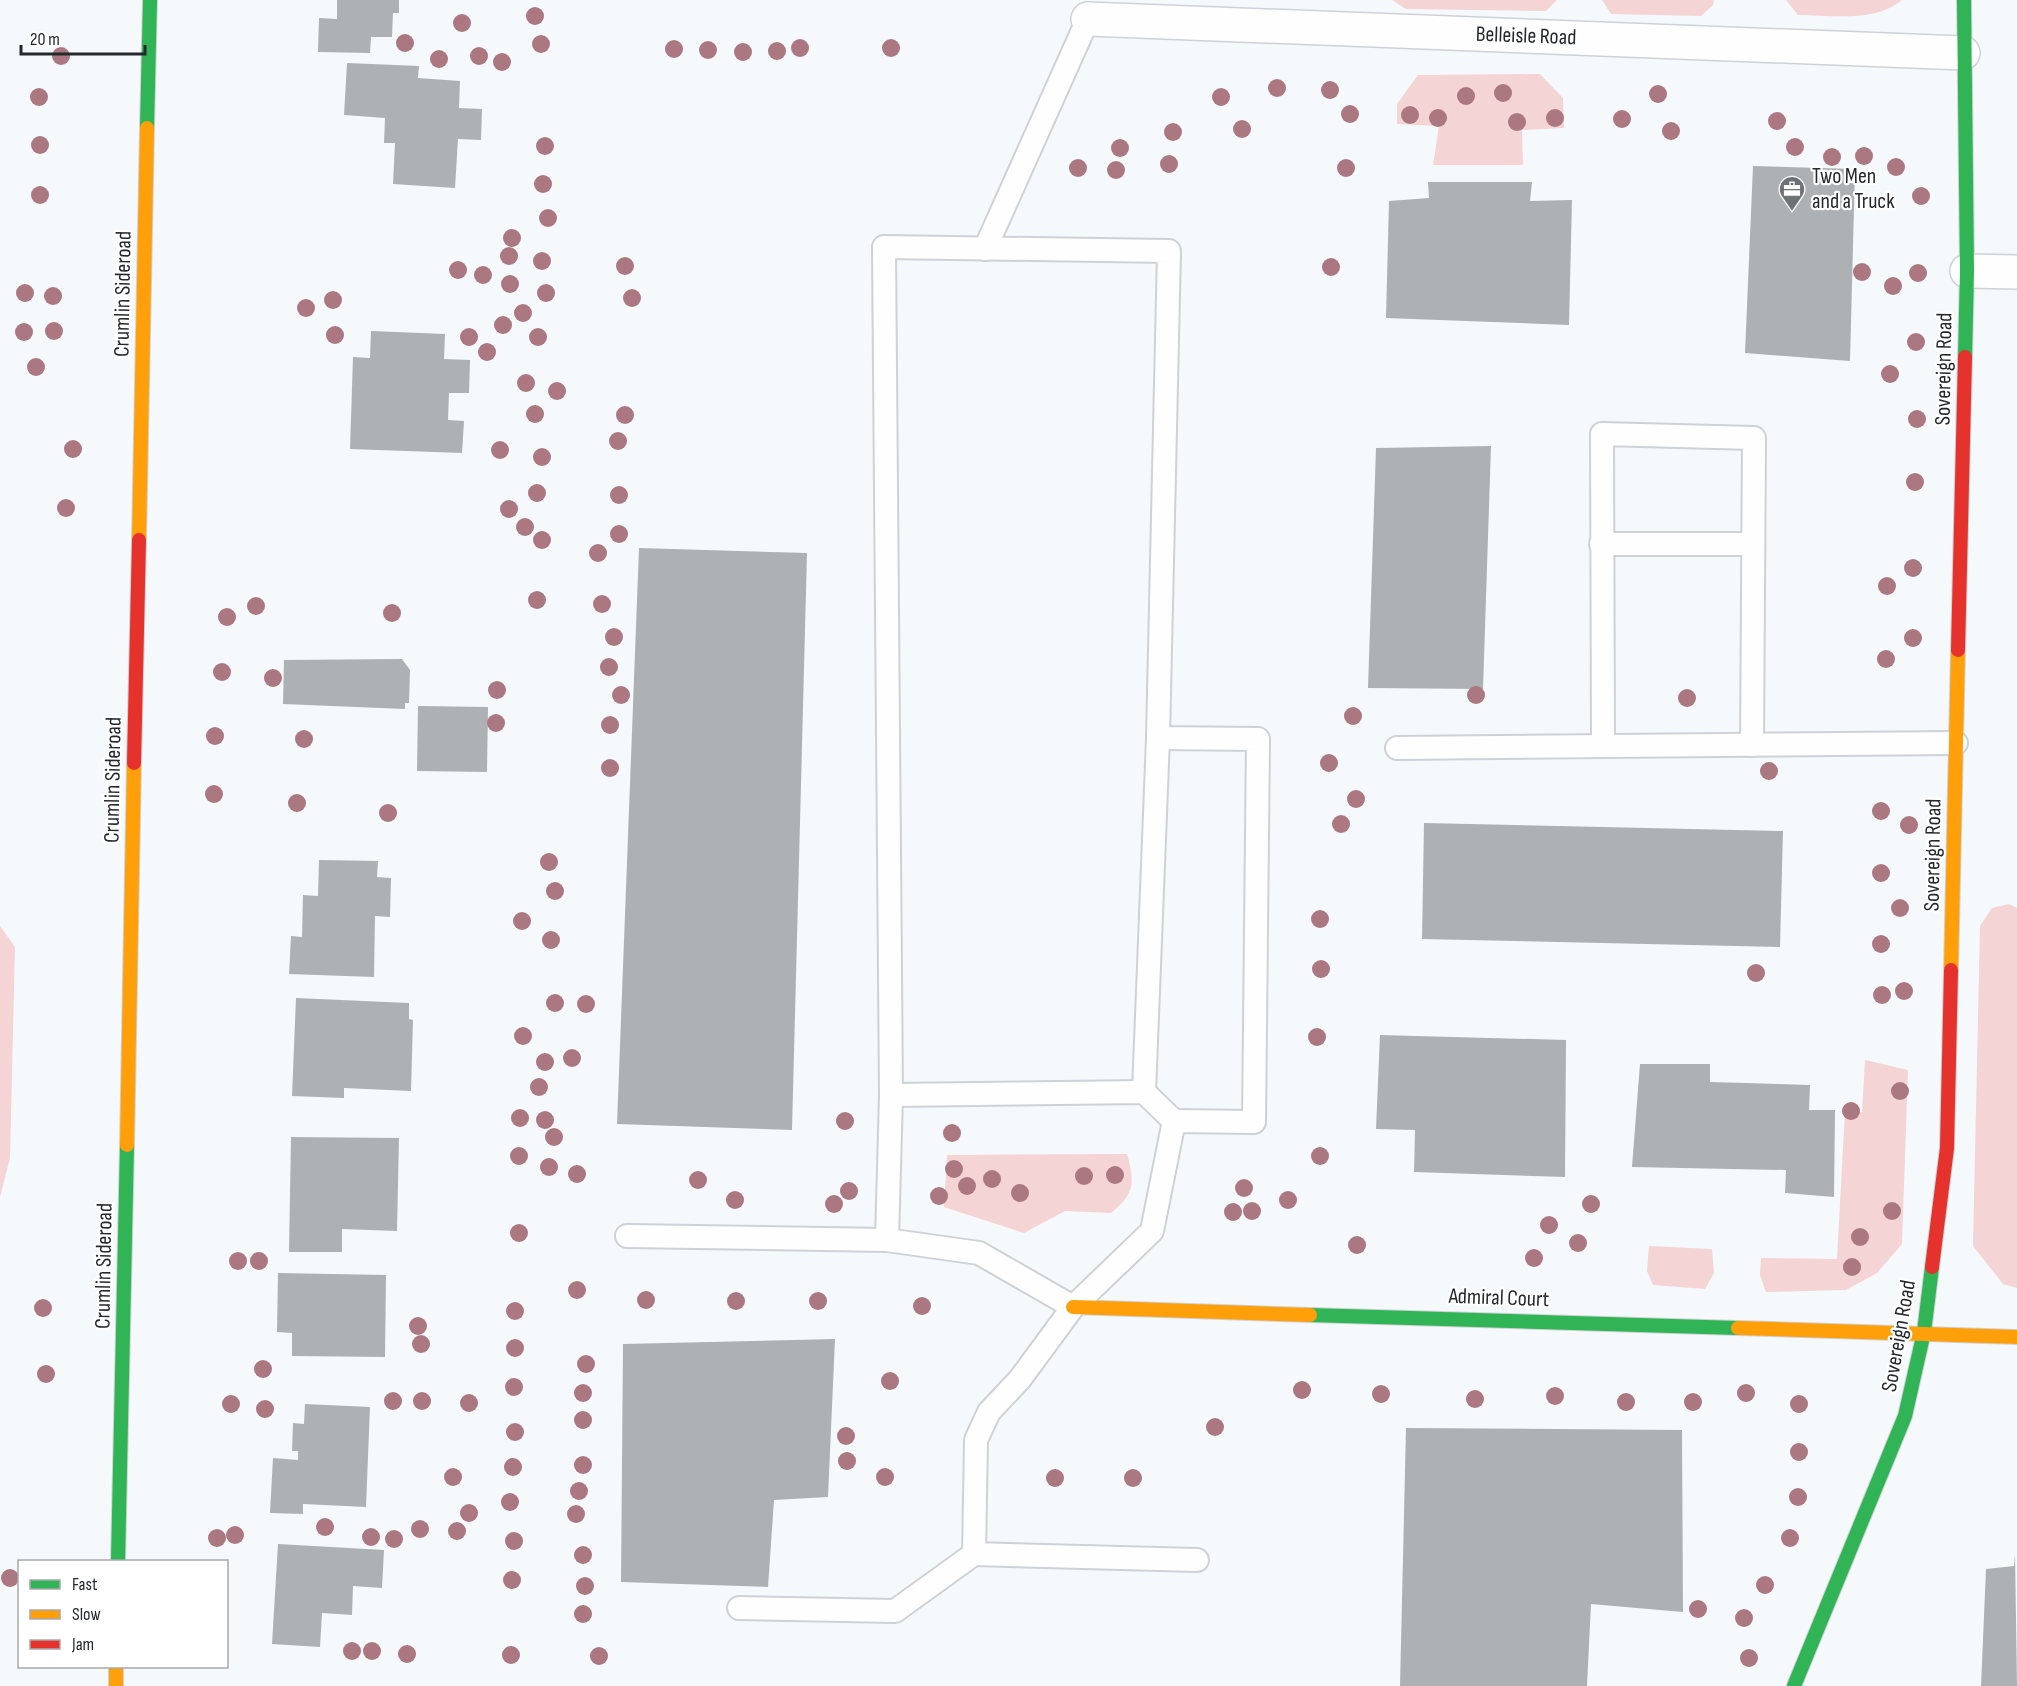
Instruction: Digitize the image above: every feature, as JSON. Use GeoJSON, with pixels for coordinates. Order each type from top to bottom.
{"type":"FeatureCollection","features":[{"type":"Feature","properties":{"kind":"street","name":"Crumlin Sideroad"},"geometry":{"type":"LineString","coordinates":[[118,1560],[150,0]]}},
{"type":"Feature","properties":{"kind":"street","name":"Sovereign Road"},"geometry":{"type":"LineString","coordinates":[[1794,1686],[1905,1416],[1924,1332],[1947,1148],[1967,271],[1964,0]]}},
{"type":"Feature","properties":{"kind":"street","name":"Belleisle Road"},"geometry":{"type":"LineString","coordinates":[[1088,19],[1963,52]]}},
{"type":"Feature","properties":{"kind":"street"},"geometry":{"type":"LineString","coordinates":[[1967,271],[2017,272]]}},
{"type":"Feature","properties":{"kind":"street","name":"Admiral Court"},"geometry":{"type":"LineString","coordinates":[[1073,1306],[2017,1336]]}},
{"type":"Feature","properties":{"kind":"street"},"geometry":{"type":"LineString","coordinates":[[116,1668],[116,1686]]}},
{"type":"Feature","properties":{"kind":"lane"},"geometry":{"type":"LineString","coordinates":[[985,249],[1088,19]]}},
{"type":"Feature","properties":{"kind":"lane"},"geometry":{"type":"LineString","coordinates":[[887,1240],[891,1095],[884,247],[1168,251],[1158,738],[1144,1092]]}},
{"type":"Feature","properties":{"kind":"lane"},"geometry":{"type":"LineString","coordinates":[[1603,746],[1602,434],[1754,438],[1752,745]]}},
{"type":"Feature","properties":{"kind":"lane"},"geometry":{"type":"LineString","coordinates":[[1601,544],[1753,544]]}},
{"type":"Feature","properties":{"kind":"lane"},"geometry":{"type":"LineString","coordinates":[[891,1095],[1144,1092],[1174,1121],[1254,1122],[1258,739],[1158,738]]}},
{"type":"Feature","properties":{"kind":"lane"},"geometry":{"type":"LineString","coordinates":[[1397,748],[1956,743]]}},
{"type":"Feature","properties":{"kind":"lane"},"geometry":{"type":"LineString","coordinates":[[974,1554],[976,1440],[989,1412],[1020,1379],[1073,1306],[1152,1231],[1174,1121]]}},
{"type":"Feature","properties":{"kind":"lane"},"geometry":{"type":"LineString","coordinates":[[627,1236],[887,1240],[979,1253],[1073,1306]]}},
{"type":"Feature","properties":{"kind":"lane"},"geometry":{"type":"LineString","coordinates":[[739,1608],[895,1611],[974,1554],[1197,1560]]}},
{"type":"Feature","properties":{"kind":"shaded area"},"geometry":{"type":"Polygon","coordinates":[[[1392,0],[1557,0],[1546,11],[1406,9],[1392,0]]]}},
{"type":"Feature","properties":{"kind":"shaded area"},"geometry":{"type":"Polygon","coordinates":[[[1602,0],[1714,0],[1713,5],[1701,16],[1611,14],[1602,0]]]}},
{"type":"Feature","properties":{"kind":"shaded area"},"geometry":{"type":"Polygon","coordinates":[[[1786,0],[1902,0],[1879,12],[1839,16],[1798,15],[1786,0]]]}},
{"type":"Feature","properties":{"kind":"shaded area"},"geometry":{"type":"Polygon","coordinates":[[[1540,74],[1563,98],[1564,128],[1522,130],[1523,165],[1433,165],[1439,126],[1397,124],[1397,104],[1418,75],[1540,74]]]}},
{"type":"Feature","properties":{"kind":"shaded area"},"geometry":{"type":"Polygon","coordinates":[[[2009,904],[2017,908],[2017,1288],[2003,1284],[1973,1246],[1980,926],[1992,908],[2009,904]]]}},
{"type":"Feature","properties":{"kind":"shaded area"},"geometry":{"type":"Polygon","coordinates":[[[0,926],[15,947],[10,1158],[0,1197],[0,926]]]}},
{"type":"Feature","properties":{"kind":"shaded area"},"geometry":{"type":"Polygon","coordinates":[[[1865,1060],[1908,1070],[1902,1244],[1877,1273],[1846,1290],[1766,1292],[1760,1275],[1761,1258],[1837,1259],[1845,1111],[1862,1112],[1865,1060]]]}},
{"type":"Feature","properties":{"kind":"shaded area"},"geometry":{"type":"Polygon","coordinates":[[[1127,1154],[1132,1180],[1131,1187],[1125,1199],[1111,1213],[1065,1211],[1024,1233],[944,1207],[947,1155],[1127,1154]]]}},
{"type":"Feature","properties":{"kind":"shaded area"},"geometry":{"type":"Polygon","coordinates":[[[1649,1246],[1712,1249],[1714,1273],[1705,1289],[1653,1285],[1647,1271],[1649,1246]]]}},
{"type":"Feature","properties":{"kind":"building"},"geometry":{"type":"Polygon","coordinates":[[[337,0],[399,0],[399,13],[393,13],[392,37],[371,37],[370,53],[318,52],[319,18],[337,19],[337,0]]]}},
{"type":"Feature","properties":{"kind":"building"},"geometry":{"type":"Polygon","coordinates":[[[347,63],[419,66],[418,78],[460,81],[459,108],[482,109],[481,140],[458,139],[455,188],[393,184],[395,143],[384,143],[385,118],[344,115],[347,63]]]}},
{"type":"Feature","properties":{"kind":"building"},"geometry":{"type":"Polygon","coordinates":[[[1753,166],[1855,169],[1850,361],[1745,353],[1753,166]]]}},
{"type":"Feature","properties":{"kind":"building"},"geometry":{"type":"Polygon","coordinates":[[[1428,182],[1532,182],[1530,201],[1572,200],[1569,325],[1386,318],[1389,201],[1429,198],[1428,182]]]}},
{"type":"Feature","properties":{"kind":"building"},"geometry":{"type":"Polygon","coordinates":[[[371,331],[445,334],[444,359],[470,360],[469,393],[449,393],[448,420],[464,421],[462,453],[350,449],[353,357],[370,358],[371,331]]]}},
{"type":"Feature","properties":{"kind":"building"},"geometry":{"type":"Polygon","coordinates":[[[1491,446],[1483,689],[1368,688],[1376,448],[1491,446]]]}},
{"type":"Feature","properties":{"kind":"building"},"geometry":{"type":"Polygon","coordinates":[[[639,548],[807,553],[792,1130],[617,1124],[639,548]]]}},
{"type":"Feature","properties":{"kind":"building"},"geometry":{"type":"Polygon","coordinates":[[[402,659],[410,670],[409,703],[405,703],[405,709],[283,704],[284,660],[402,659]]]}},
{"type":"Feature","properties":{"kind":"building"},"geometry":{"type":"Polygon","coordinates":[[[418,706],[488,707],[487,772],[417,771],[418,706]]]}},
{"type":"Feature","properties":{"kind":"building"},"geometry":{"type":"Polygon","coordinates":[[[1424,823],[1783,831],[1780,947],[1422,939],[1424,823]]]}},
{"type":"Feature","properties":{"kind":"building"},"geometry":{"type":"Polygon","coordinates":[[[319,860],[378,861],[377,877],[391,878],[390,917],[375,916],[374,977],[289,974],[291,936],[302,937],[303,895],[318,896],[319,860]]]}},
{"type":"Feature","properties":{"kind":"building"},"geometry":{"type":"Polygon","coordinates":[[[296,998],[409,1003],[409,1019],[413,1020],[411,1091],[344,1088],[344,1098],[292,1096],[296,998]]]}},
{"type":"Feature","properties":{"kind":"building"},"geometry":{"type":"Polygon","coordinates":[[[1380,1035],[1566,1040],[1565,1177],[1414,1172],[1415,1130],[1376,1129],[1380,1035]]]}},
{"type":"Feature","properties":{"kind":"building"},"geometry":{"type":"Polygon","coordinates":[[[1640,1064],[1710,1064],[1710,1082],[1810,1085],[1809,1110],[1835,1110],[1834,1197],[1785,1193],[1786,1170],[1632,1167],[1640,1064]]]}},
{"type":"Feature","properties":{"kind":"building"},"geometry":{"type":"Polygon","coordinates":[[[291,1137],[399,1138],[397,1231],[342,1229],[342,1252],[289,1252],[291,1137]]]}},
{"type":"Feature","properties":{"kind":"building"},"geometry":{"type":"Polygon","coordinates":[[[278,1273],[386,1275],[385,1357],[292,1356],[292,1333],[277,1332],[278,1273]]]}},
{"type":"Feature","properties":{"kind":"building"},"geometry":{"type":"Polygon","coordinates":[[[835,1339],[828,1497],[774,1500],[768,1587],[621,1582],[623,1344],[835,1339]]]}},
{"type":"Feature","properties":{"kind":"building"},"geometry":{"type":"Polygon","coordinates":[[[305,1404],[370,1407],[366,1507],[303,1504],[303,1514],[270,1513],[273,1458],[298,1460],[298,1451],[292,1451],[293,1423],[304,1424],[305,1404]]]}},
{"type":"Feature","properties":{"kind":"building"},"geometry":{"type":"Polygon","coordinates":[[[1406,1428],[1682,1430],[1683,1612],[1591,1604],[1587,1686],[1400,1686],[1406,1428]]]}},
{"type":"Feature","properties":{"kind":"building"},"geometry":{"type":"Polygon","coordinates":[[[278,1544],[384,1550],[382,1588],[353,1586],[352,1615],[322,1613],[320,1647],[272,1644],[278,1544]]]}},
{"type":"Feature","properties":{"kind":"building"},"geometry":{"type":"Polygon","coordinates":[[[2015,1554],[2017,1686],[1981,1686],[1986,1569],[2014,1566],[2015,1554]]]}},
{"type":"Feature","properties":{"kind":"traffic: fast"},"geometry":{"type":"LineString","coordinates":[[147,128],[150,0]]}},
{"type":"Feature","properties":{"kind":"traffic: fast"},"geometry":{"type":"LineString","coordinates":[[1964,0],[1967,271],[1965,357]]}},
{"type":"Feature","properties":{"kind":"traffic: fast"},"geometry":{"type":"LineString","coordinates":[[118,1560],[127,1145]]}},
{"type":"Feature","properties":{"kind":"traffic: fast"},"geometry":{"type":"LineString","coordinates":[[1794,1686],[1905,1416],[1924,1332],[1932,1267]]}},
{"type":"Feature","properties":{"kind":"traffic: fast"},"geometry":{"type":"LineString","coordinates":[[1310,1315],[1738,1328]]}},
{"type":"Feature","properties":{"kind":"traffic: slow"},"geometry":{"type":"LineString","coordinates":[[139,540],[147,128]]}},
{"type":"Feature","properties":{"kind":"traffic: slow"},"geometry":{"type":"LineString","coordinates":[[1951,970],[1958,650]]}},
{"type":"Feature","properties":{"kind":"traffic: slow"},"geometry":{"type":"LineString","coordinates":[[127,1145],[134,763]]}},
{"type":"Feature","properties":{"kind":"traffic: slow"},"geometry":{"type":"LineString","coordinates":[[1073,1307],[1310,1315]]}},
{"type":"Feature","properties":{"kind":"traffic: slow"},"geometry":{"type":"LineString","coordinates":[[1738,1328],[2017,1337]]}},
{"type":"Feature","properties":{"kind":"traffic: slow"},"geometry":{"type":"LineString","coordinates":[[116,1668],[116,1686]]}},
{"type":"Feature","properties":{"kind":"traffic: jam"},"geometry":{"type":"LineString","coordinates":[[1958,650],[1965,357]]}},
{"type":"Feature","properties":{"kind":"traffic: jam"},"geometry":{"type":"LineString","coordinates":[[134,763],[139,540]]}},
{"type":"Feature","properties":{"kind":"traffic: jam"},"geometry":{"type":"LineString","coordinates":[[1932,1267],[1947,1148],[1951,970]]}},
{"type":"Feature","properties":{"kind":"place","name":"Two Men and a Truck"},"geometry":{"type":"Point","coordinates":[1792,212]}}]}
